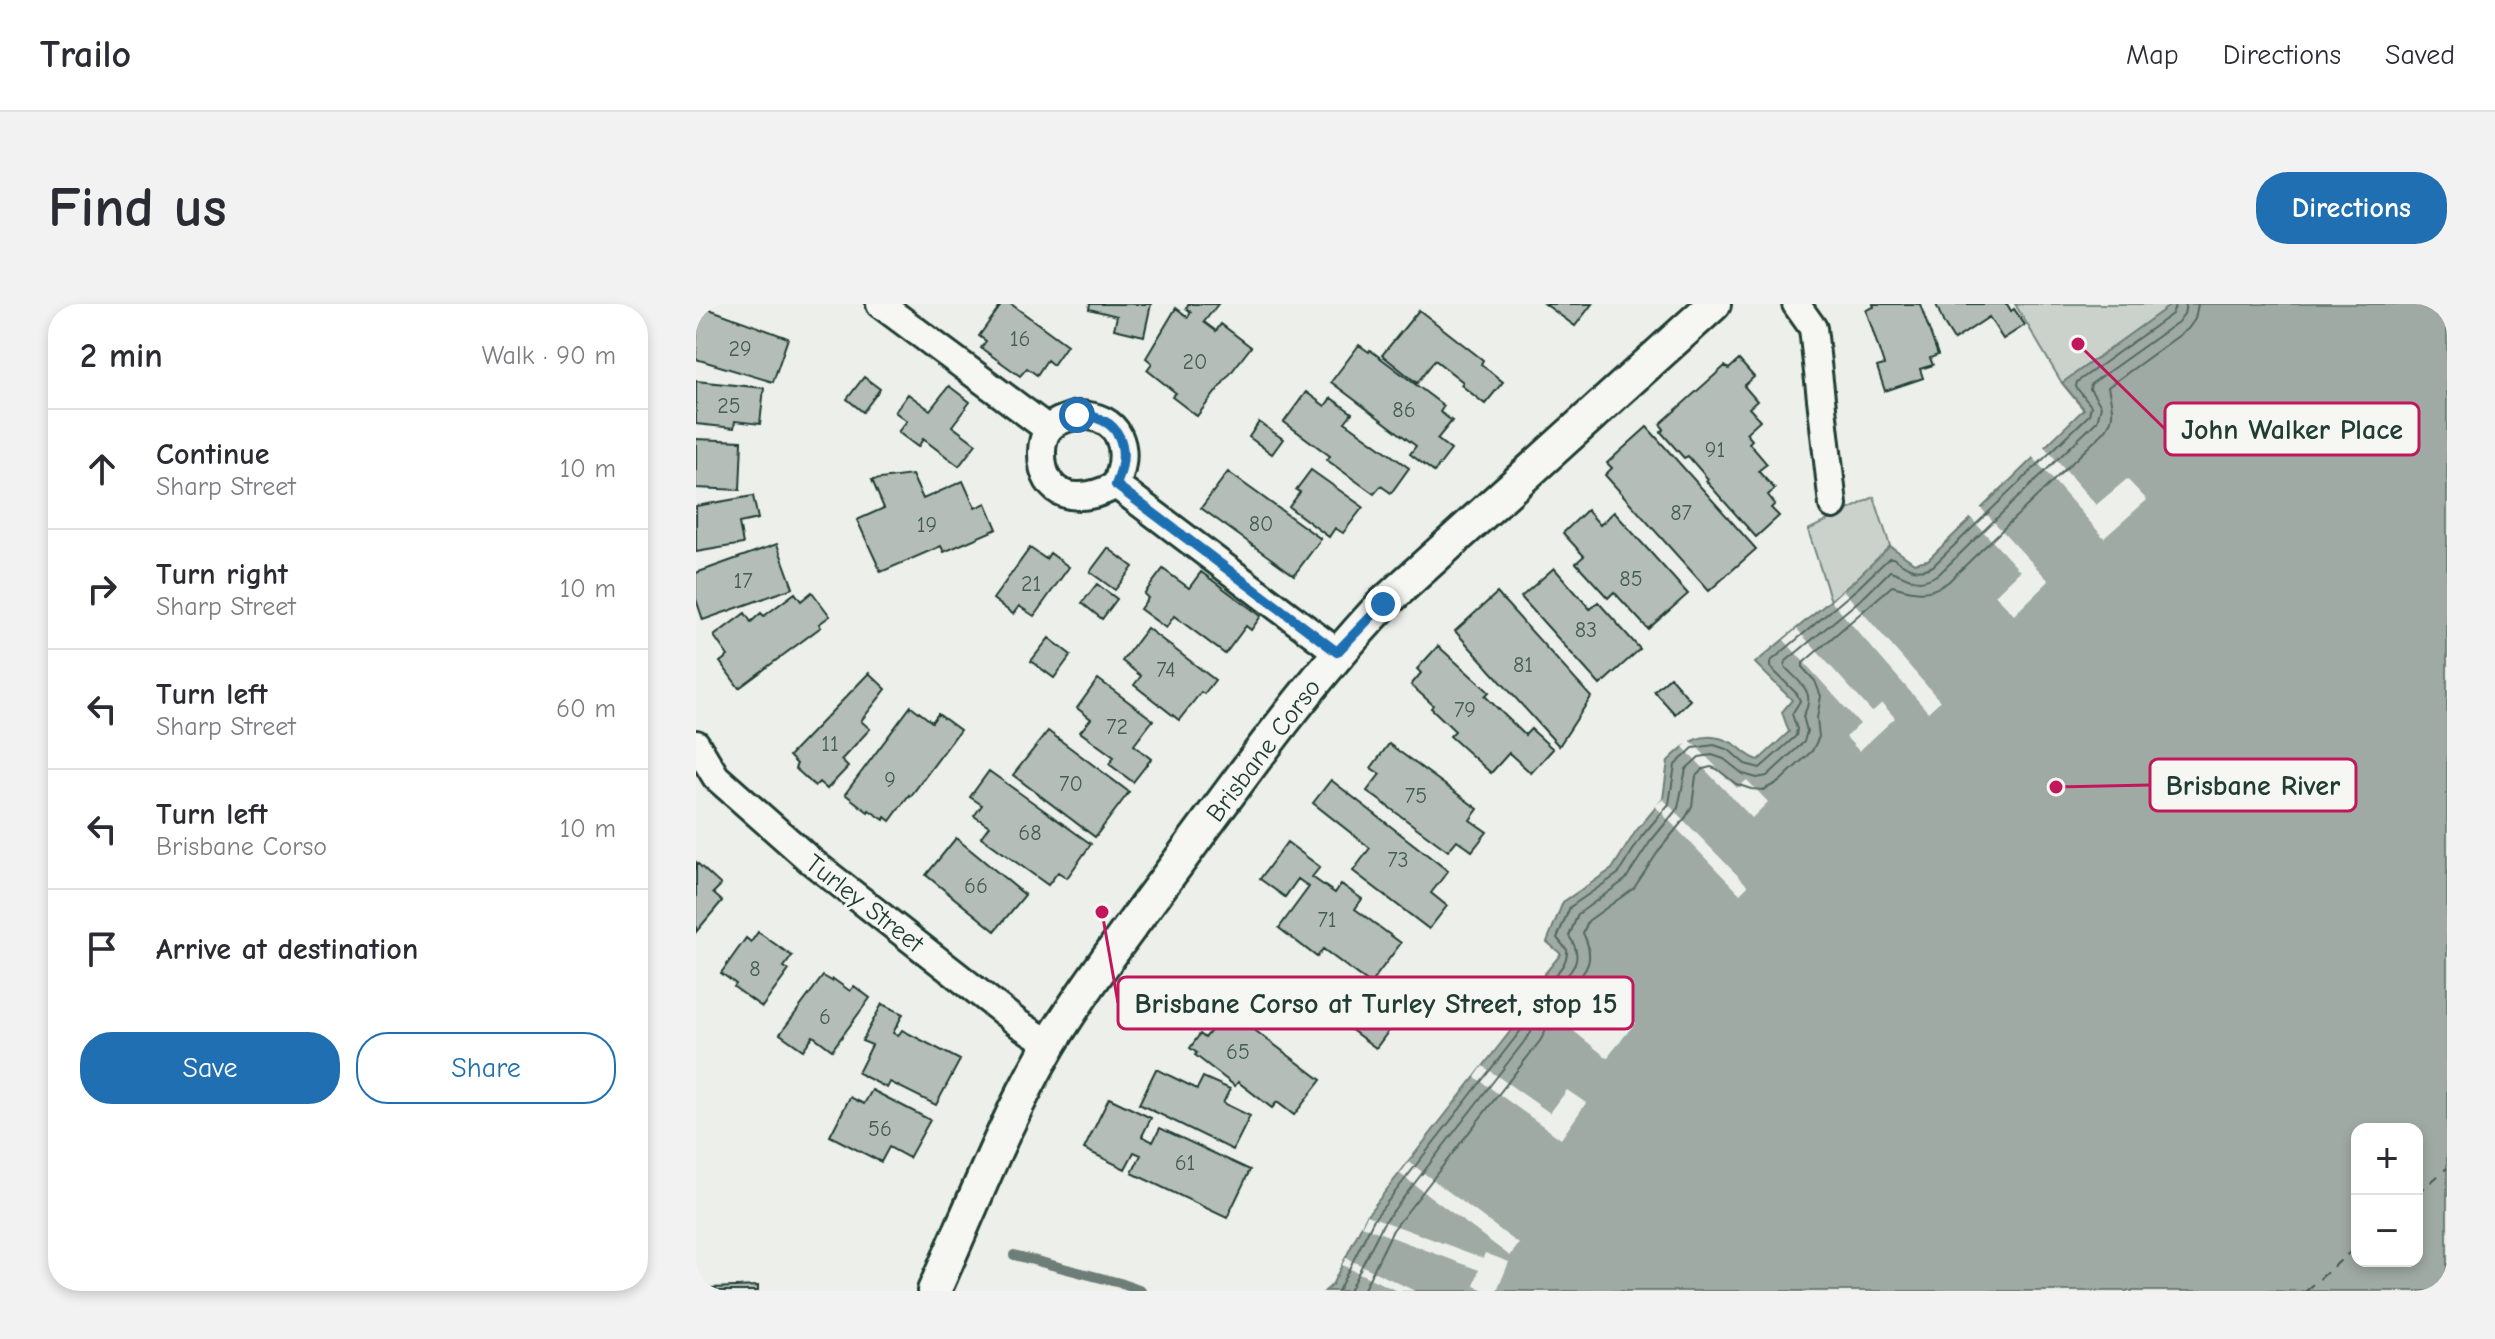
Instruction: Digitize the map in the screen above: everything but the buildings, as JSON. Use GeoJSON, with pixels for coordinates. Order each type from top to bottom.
{"type":"FeatureCollection","features":[{"type":"Feature","properties":{"kind":"street"},"geometry":{"type":"LineString","coordinates":[[880,304],[1048,429]]}},
{"type":"Feature","properties":{"kind":"street","name":"Brisbane Corso"},"geometry":{"type":"LineString","coordinates":[[934,1291],[1012,1117],[1050,1044],[1116,947],[1288,713],[1337,652],[1383,604],[1714,304]]}},
{"type":"Feature","properties":{"kind":"street"},"geometry":{"type":"LineString","coordinates":[[1796,304],[1813,328],[1833,505]]}},
{"type":"Feature","properties":{"kind":"street"},"geometry":{"type":"LineString","coordinates":[[1077,415],[1091,415],[1116,430],[1123,447],[1124,461],[1116,485],[1103,493],[1082,498],[1058,491],[1048,481],[1042,467],[1042,446],[1048,429],[1077,415]]}},
{"type":"Feature","properties":{"kind":"street"},"geometry":{"type":"LineString","coordinates":[[1116,485],[1337,652]]}},
{"type":"Feature","properties":{"kind":"street","name":"Turley Street"},"geometry":{"type":"LineString","coordinates":[[696,744],[716,777],[816,866],[1019,1024],[1050,1044]]}},
{"type":"Feature","properties":{"kind":"shaded area"},"geometry":{"type":"Polygon","coordinates":[[[2015,304],[2259,304],[1901,633],[1844,591],[1831,601],[1808,530],[1874,497],[1890,546],[1914,563],[1928,560],[2084,410],[2062,383],[2015,304]]]}},
{"type":"Feature","properties":{"kind":"water"},"geometry":{"type":"Polygon","coordinates":[[[2172,304],[2447,304],[2447,1291],[1325,1291],[1332,1285],[1367,1215],[1516,1024],[1526,1006],[1528,994],[1561,954],[1547,942],[1563,902],[1612,869],[1636,831],[1663,799],[1668,761],[1689,743],[1704,737],[1732,743],[1759,760],[1789,732],[1782,712],[1792,700],[1755,663],[1854,581],[1890,546],[1914,563],[1928,560],[2084,409],[2062,383],[2172,304]]]}},
{"type":"Feature","properties":{"kind":"pier"},"geometry":{"type":"Polygon","coordinates":[[[2042,444],[2096,505],[2127,479],[2147,500],[2104,538],[2031,455],[2042,444]]]}},
{"type":"Feature","properties":{"kind":"pier"},"geometry":{"type":"Polygon","coordinates":[[[1979,506],[2049,581],[2014,615],[1995,595],[2020,571],[1968,515],[1979,506]]]}},
{"type":"Feature","properties":{"kind":"pier"},"geometry":{"type":"Polygon","coordinates":[[[1843,590],[1940,701],[1928,712],[1831,601],[1843,590]]]}},
{"type":"Feature","properties":{"kind":"pier"},"geometry":{"type":"Polygon","coordinates":[[[1797,629],[1872,712],[1882,703],[1895,718],[1859,751],[1846,737],[1860,724],[1784,640],[1797,629]]]}},
{"type":"Feature","properties":{"kind":"pier"},"geometry":{"type":"Polygon","coordinates":[[[1690,740],[1737,788],[1747,780],[1768,802],[1752,818],[1683,747],[1690,740]]]}},
{"type":"Feature","properties":{"kind":"pier"},"geometry":{"type":"Polygon","coordinates":[[[1663,799],[1748,886],[1740,894],[1655,806],[1663,799]]]}},
{"type":"Feature","properties":{"kind":"pier"},"geometry":{"type":"Polygon","coordinates":[[[1538,982],[1595,1029],[1614,1006],[1635,1023],[1607,1058],[1528,994],[1538,982]]]}},
{"type":"Feature","properties":{"kind":"pier"},"geometry":{"type":"Polygon","coordinates":[[[1483,1066],[1550,1113],[1567,1090],[1586,1103],[1561,1139],[1475,1077],[1483,1066]]]}},
{"type":"Feature","properties":{"kind":"pier"},"geometry":{"type":"Polygon","coordinates":[[[1409,1162],[1519,1244],[1510,1256],[1400,1174],[1409,1162]]]}},
{"type":"Feature","properties":{"kind":"pier"},"geometry":{"type":"Polygon","coordinates":[[[1367,1215],[1483,1258],[1485,1253],[1509,1262],[1497,1291],[1474,1286],[1479,1270],[1362,1226],[1367,1215]]]}},
{"type":"Feature","properties":{"kind":"pier"},"geometry":{"type":"Polygon","coordinates":[[[1346,1258],[1415,1291],[1397,1291],[1342,1265],[1346,1258]]]}},
{"type":"Feature","properties":{"kind":"waterway"},"geometry":{"type":"LineString","coordinates":[[1014,1255],[1141,1291]]}},
{"type":"Feature","properties":{"kind":"ferry route"},"geometry":{"type":"LineString","coordinates":[[2423,1189],[2447,1168]]}},
{"type":"Feature","properties":{"kind":"ferry route"},"geometry":{"type":"LineString","coordinates":[[2306,1291],[2351,1251]]}},
{"type":"Feature","properties":{"kind":"place","name":"John Walker Place"},"geometry":{"type":"Point","coordinates":[2078,344]}},
{"type":"Feature","properties":{"kind":"place","name":"Brisbane River"},"geometry":{"type":"Point","coordinates":[2056,787]}},
{"type":"Feature","properties":{"kind":"place","name":"Brisbane Corso at Turley Street, stop 15"},"geometry":{"type":"Point","coordinates":[1102,912]}},
{"type":"Feature","properties":{"kind":"route"},"geometry":{"type":"LineString","coordinates":[[1077,415],[1091,415],[1116,430],[1123,447],[1124,461],[1116,485],[1337,652],[1383,604]]}}]}
